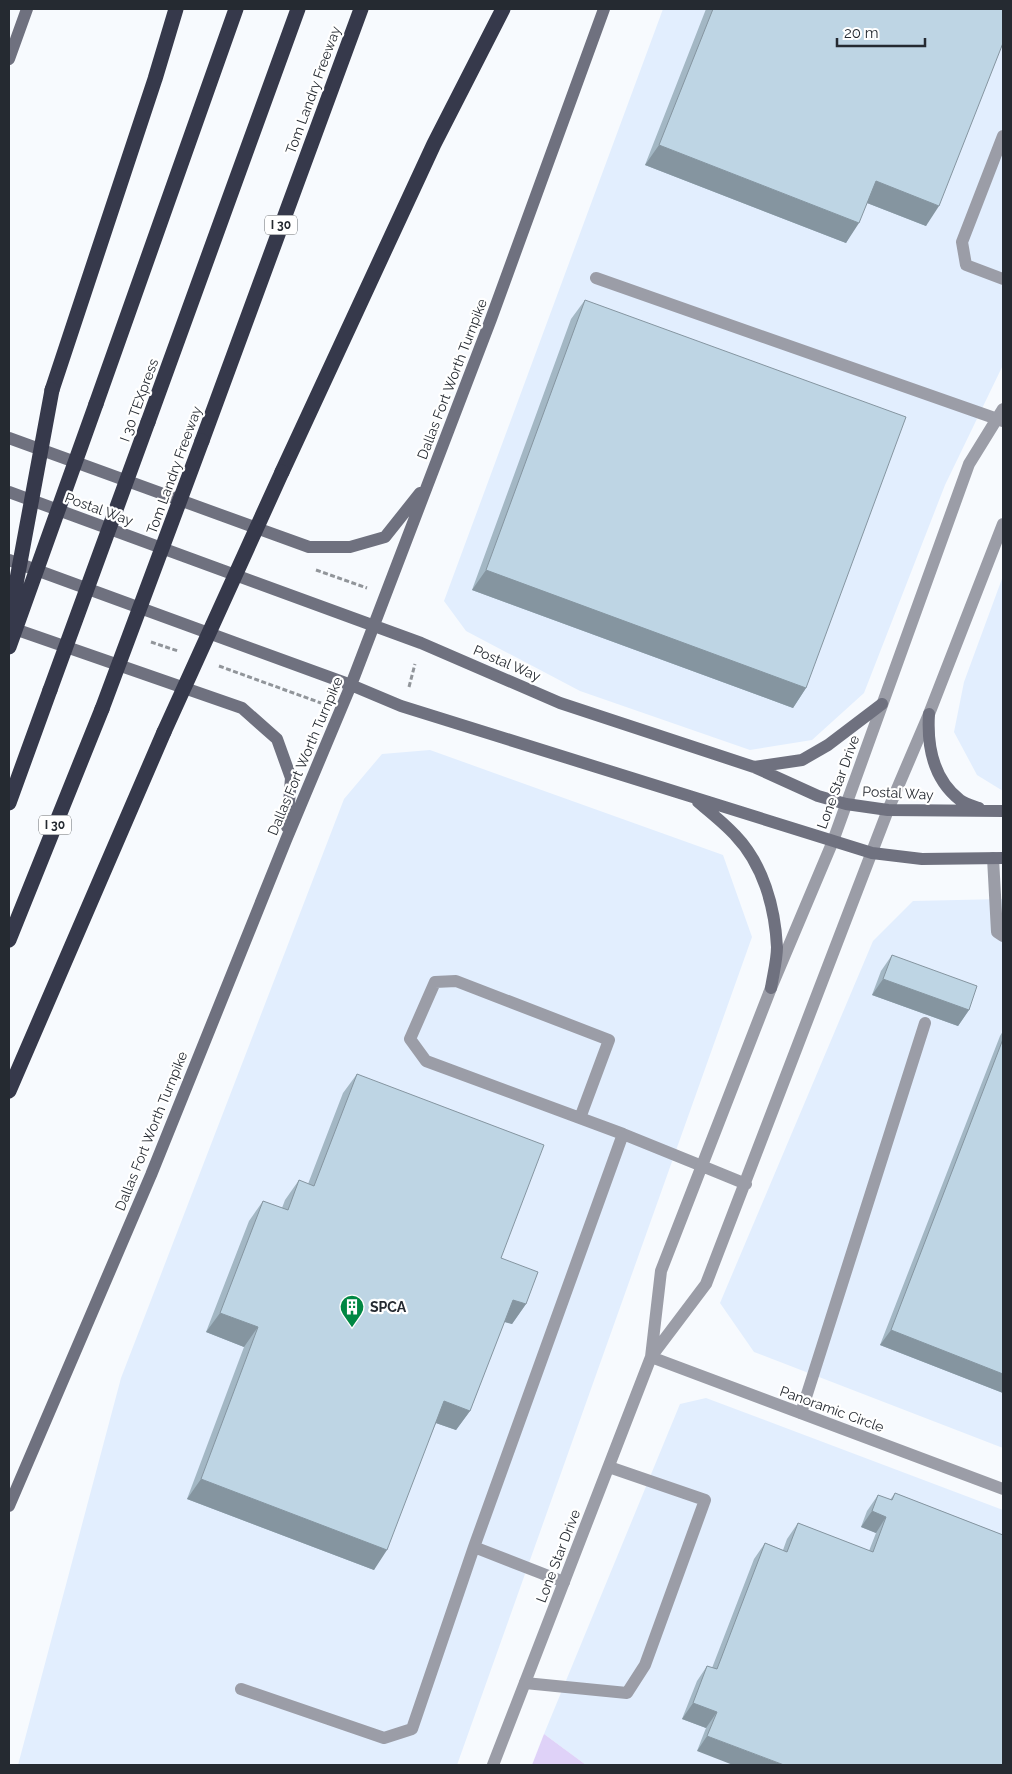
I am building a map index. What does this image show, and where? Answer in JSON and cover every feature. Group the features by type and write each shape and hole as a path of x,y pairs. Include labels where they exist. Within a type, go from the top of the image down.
{"highway":[{"path":"9,622 52,390 155,79 176,9"},
{"path":"9,647 236,9"},
{"name":"I 30 TEXpress","path":"9,803 298,9"},
{"name":"Tom Landry Freeway","path":"9,940 102,709 361,9"},
{"path":"9,1091 164,732 282,472 430,152 503,9"}],"street":[{"path":"9,58 27,9"},
{"name":"Dallas Fort Worth Turnpike","path":"9,1506 151,1175 286,840 351,685 495,310 604,9"},
{"path":"1003,136 962,242 966,265 1003,278"},
{"path":"596,278 1001,417"},
{"name":"Lone Star Drive","path":"493,1765 651,1357 661,1271 771,988 833,841 968,464 1001,417"},
{"path":"9,438 309,547 350,547 385,537 427,485"},
{"name":"Postal Way","path":"9,492 374,625 421,643 560,703 754,767 818,796 846,804 888,810 1003,811"},
{"name":"Lone Star Drive","path":"651,1357 706,1284 888,810 929,714 1003,524"},
{"path":"9,560 351,685 401,706 872,853 922,859 998,858 997,932 1003,936"},
{"path":"9,627 242,708 277,738 291,778 286,840"},
{"path":"754,767 802,760 828,745 882,704"},
{"path":"929,714 928,736 932,756 939,774 948,788 962,802 986,811"},
{"path":"694,798 735,835 751,854 761,873 772,906 777,948 771,988"},
{"path":"580,1118 609,1040 456,981 435,982 410,1039 426,1061 623,1134 746,1184"},
{"path":"801,1413 925,1023"},
{"path":"241,1688 384,1738 412,1728 474,1548 623,1134"},
{"name":"Panoramic Circle","path":"651,1357 1003,1489"},
{"path":"525,1683 627,1693 644,1665 705,1500 609,1467"},
{"path":"474,1548 564,1582"}],"path":[{"path":"148,641 186,654"},
{"path":"408,688 417,659"},
{"path":"214,664 326,704"}],"shaded area":[{"path":"663,9 1003,9 1003,365 945,485 864,693 812,740 750,750 580,691 466,631 444,601"},
{"path":"1003,576 1003,791 977,775 954,732 964,682"},
{"path":"430,750 723,855 752,937 457,1765 18,1765 121,1378 344,799 382,754"},
{"path":"1003,899 1003,1448 754,1352 720,1303 873,941 913,901"},
{"path":"706,1398 1003,1510 1003,1765 586,1765 544,1734 680,1404"},
{"path":"544,1734 586,1765 532,1765"}],"building":[{"path":"713,9 1003,9 1003,43 939,206 876,181 859,223 659,145"},
{"path":"585,300 906,417 806,688 486,570"},
{"path":"892,955 977,986 969,1010 883,979"},
{"path":"1003,1039 1003,1374 891,1330"},
{"name":"SPCA","path":"357,1074 544,1145 501,1258 538,1272 526,1304 513,1300 470,1411 444,1401 387,1550 201,1479 258,1327 220,1313 263,1201 288,1210 299,1180 314,1186"},
{"path":"895,1493 1003,1535 1003,1765 784,1765 707,1736 717,1712 693,1703 707,1666 717,1669 765,1543 787,1552 798,1523 873,1552 886,1517 872,1511 878,1495 892,1500"}],"place":[{"name":"SPCA","path":"352,1328"}]}
